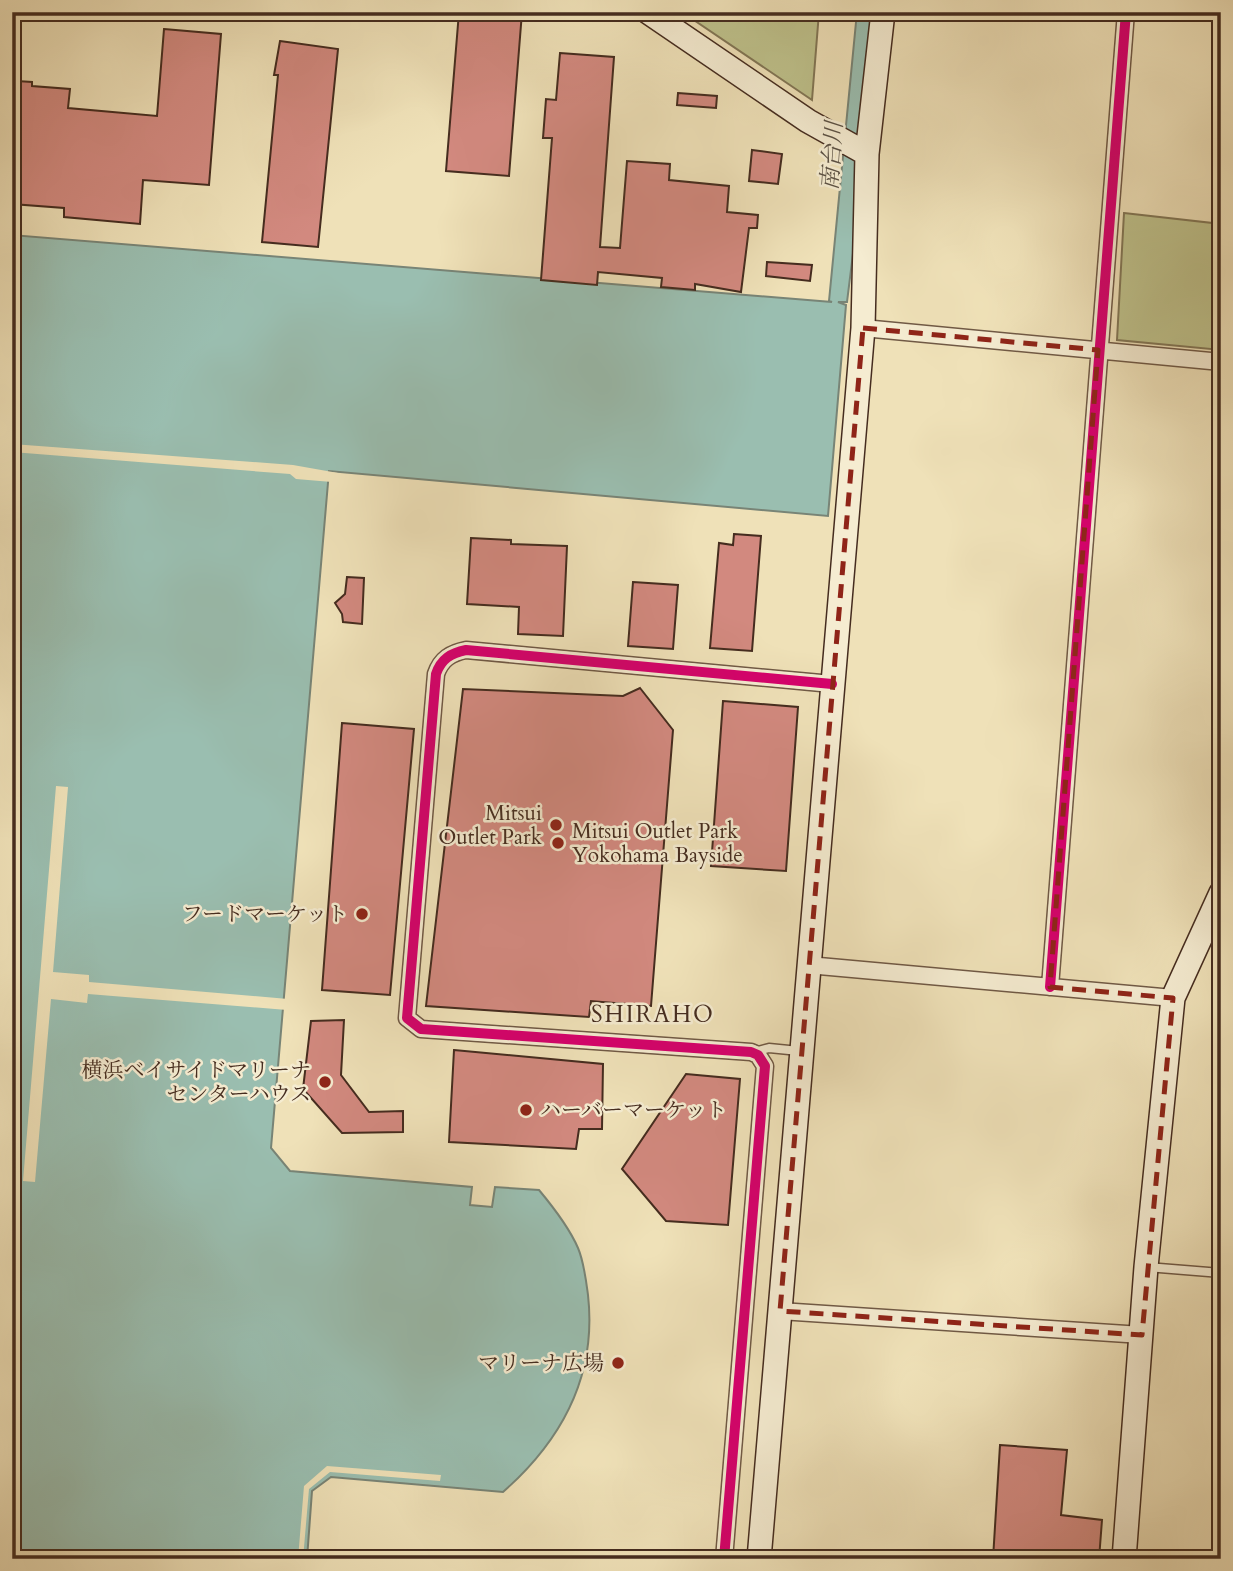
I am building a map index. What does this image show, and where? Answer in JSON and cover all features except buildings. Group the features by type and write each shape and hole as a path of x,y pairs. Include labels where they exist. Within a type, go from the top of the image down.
{"street":[{"path":"648,12 808,121 867,154"},
{"path":"759,1559 863,328 867,154 883,12"},
{"path":"1049,987 1126,12"},
{"path":"863,328 1221,362"},
{"path":"724,1559 765,1066 758,1055 751,1052 421,1029 408,1018 406,1008 436,674 445,659 455,652 466,650 832,684"},
{"path":"1124,1559 1146,1267 1173,998 1221,893"},
{"path":"808,965 1173,998"},
{"path":"780,1311 1142,1335"}],"lane":[{"path":"751,1052 769,1048 801,1051"},
{"path":"1146,1267 1221,1273"}],"highlighted area":[{"path":"863,328 1098,350 1050,987 1173,998 1142,1335 780,1311"}],"green space":[{"path":"682,12 819,12 812,100"},
{"path":"1124,213 1221,224 1221,350 1117,340"}],"shaded area":[{"path":"857,12 883,12 847,302 838,302 846,305 828,516 329,471 271,1148 290,1171 472,1187 470,1205 492,1207 495,1187 539,1190 566,1225 578,1248 588,1295 587,1352 581,1379 558,1428 524,1472 503,1492 331,1477 312,1491 307,1559 12,1559 12,235 832,302 829,301"}],"pier":[{"path":"12,444 293,465 338,473 332,475 332,482 296,479 290,474 12,452"},
{"path":"56,786 68,787 53,972 89,975 89,982 288,999 287,1010 88,994 87,1003 51,999 35,1182 23,1181"},
{"path":"327,1466 441,1475 440,1481 330,1472 309,1489 303,1559 298,1559 304,1486"}],"cycle path":[{"path":"1050,987 1126,12"},
{"path":"724,1559 765,1066 758,1055 751,1052 421,1029 407,1018 436,674 447,658 466,650 832,684"}],"place":[{"name":"Mitsui Outlet Park","path":"556,825"},
{"name":"Mitsui Outlet Park Yokohama Bayside","path":"558,843"},
{"name":"フードマーケット","path":"362,914"},
{"name":"横浜ベイサイドマリーナ センターハウス","path":"325,1082"},
{"name":"ハーバーマーケット","path":"526,1110"},
{"name":"マリーナ広場","path":"618,1363"}],"district":[{"name":"SHIRAHO","path":"653,1014"}],"water label":[{"name":"南台川","path":"832,156"}]}
